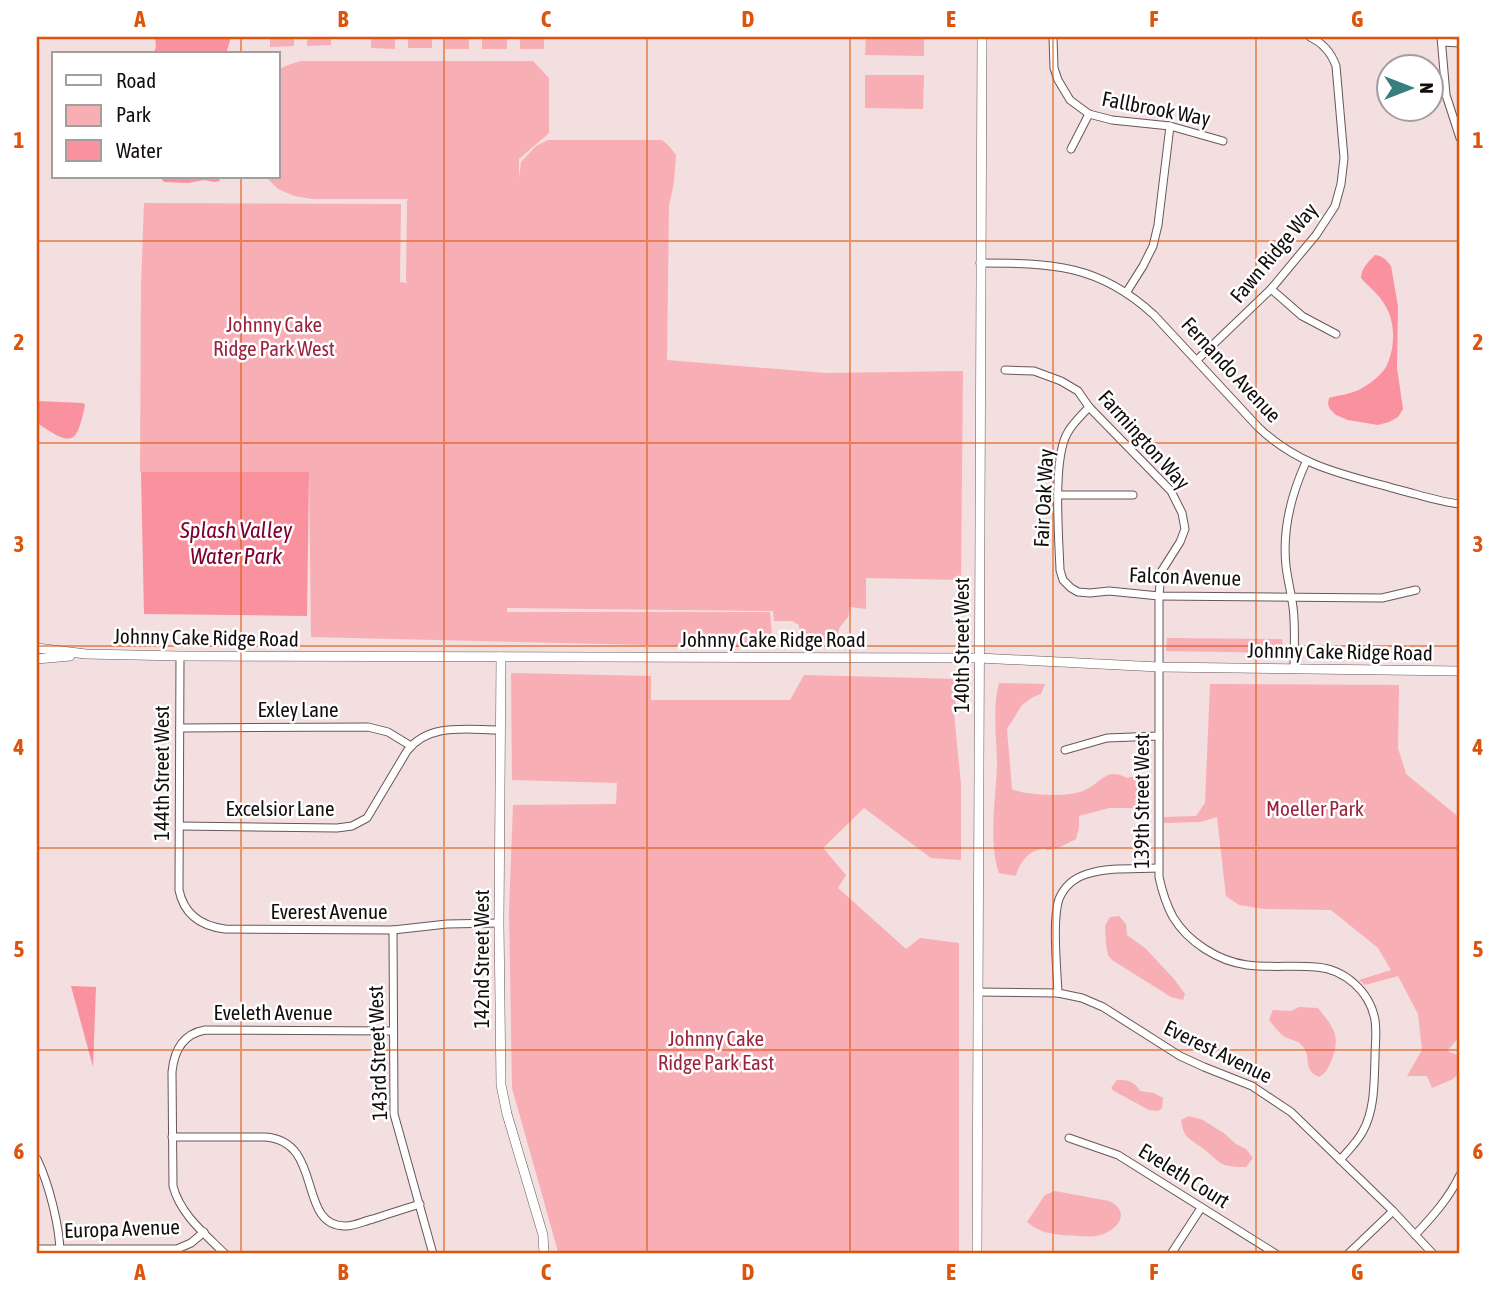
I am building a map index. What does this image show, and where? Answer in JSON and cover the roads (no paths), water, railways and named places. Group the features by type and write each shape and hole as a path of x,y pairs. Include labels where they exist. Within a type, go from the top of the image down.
{"street":[{"name":"140th Street West","path":"977,1254 982,37"},
{"name":"Fallbrook Way","path":"1053,37 1054,68 1058,80 1070,100 1089,114 1112,121 1170,126 1223,141"},
{"name":"Fawn Ridge Way","path":"1197,360 1271,289 1316,235 1330,215 1339,194 1344,146 1336,66 1330,52 1310,37"},
{"path":"1460,43 1442,39 1446,95 1460,138"},
{"path":"1071,149 1089,114"},
{"path":"1126,293 1153,246 1170,126"},
{"name":"Fernando Avenue","path":"980,263 1065,267 1102,280 1126,293 1154,315 1269,437 1293,455 1328,470 1432,499 1460,504"},
{"path":"1271,289 1303,316 1336,334"},
{"name":"Farmington Way","path":"1005,370 1034,371 1078,391 1089,407 1171,491 1182,513 1185,529 1161,572 1158,596 1159,667"},
{"name":"Fair Oak Way","path":"1078,592 1063,580 1060,570 1058,495 1061,447 1068,432 1089,407"},
{"path":"1294,668 1294,618 1286,564 1286,525 1293,493 1306,462"},
{"path":"1058,495 1133,495"},
{"name":"Falcon Avenue","path":"1078,592 1122,592 1158,596 1382,598 1416,590"},
{"name":"Johnny Cake Ridge Road","path":"37,648 86,654 180,656 979,658 1159,667 1460,671"},
{"name":"Johnny Cake Ridge Road","path":"37,659 86,654"},
{"name":"144th Street West","path":"179,890 180,656"},
{"name":"142nd Street West","path":"500,657 500,1084 506,1114 543,1235 544,1254"},
{"name":"139th Street West","path":"1159,667 1158,868 1166,901 1175,920 1208,951 1226,959 1246,965 1317,967 1331,970 1354,983 1365,995 1373,1014 1376,1031 1371,1107 1363,1132 1340,1160"},
{"name":"Exley Lane","path":"180,728 360,727 388,732 411,746"},
{"path":"411,746 425,735 440,730 500,730"},
{"path":"1065,750 1107,738 1159,736"},
{"name":"Excelsior Lane","path":"180,827 352,826 363,821 373,810 411,746"},
{"path":"1058,993 1057,914 1059,901 1066,888 1078,878 1093,873 1158,868"},
{"name":"Everest Avenue","path":"179,890 189,914 199,922 218,928 393,930 447,924 499,923"},
{"name":"143rd Street West","path":"393,930 394,1114 432,1254"},
{"name":"Everest Avenue","path":"978,992 1058,993 1093,1002 1180,1056 1252,1086 1291,1112 1393,1211 1433,1254"},
{"name":"Eveleth Avenue","path":"172,1137 173,1064 176,1051 183,1041 194,1033 205,1030 392,1031"},
{"path":"225,1254 182,1208 175,1194 172,1178 172,1137 265,1137 279,1140 299,1156 320,1214 339,1226 352,1225 420,1204"},
{"name":"Eveleth Court","path":"1069,1138 1118,1155 1276,1254"},
{"path":"37,1159 45,1176 60,1252"},
{"path":"1415,1234 1437,1212 1460,1175"},
{"path":"1171,1254 1202,1208"},
{"path":"1348,1254 1393,1211"},
{"name":"Europa Avenue","path":"37,1249 60,1252 177,1249 191,1243 204,1232"}],"water":[{"path":"155,37 231,37 227,52 154,52"},
{"path":"161,178 218,178 220,181 188,183 164,182"},
{"path":"1375,255 1386,260 1391,266 1398,306 1397,368 1403,409 1398,417 1378,425 1336,415 1328,404 1329,398 1353,392 1369,384 1384,370 1389,360 1393,337 1389,314 1381,299 1361,278 1367,263"},
{"path":"37,401 83,403 85,405 76,434 66,439 39,424"},
{"name":"Splash Valley Water Park","path":"141,472 309,472 307,616 144,614"},
{"path":"71,986 96,987 93,1067"}],"park label":[{"name":"Johnny Cake Ridge Park West","path":"274,337"},
{"name":"Moeller Park","path":"1315,809"},
{"name":"Johnny Cake Ridge Park East","path":"716,1051"}]}
